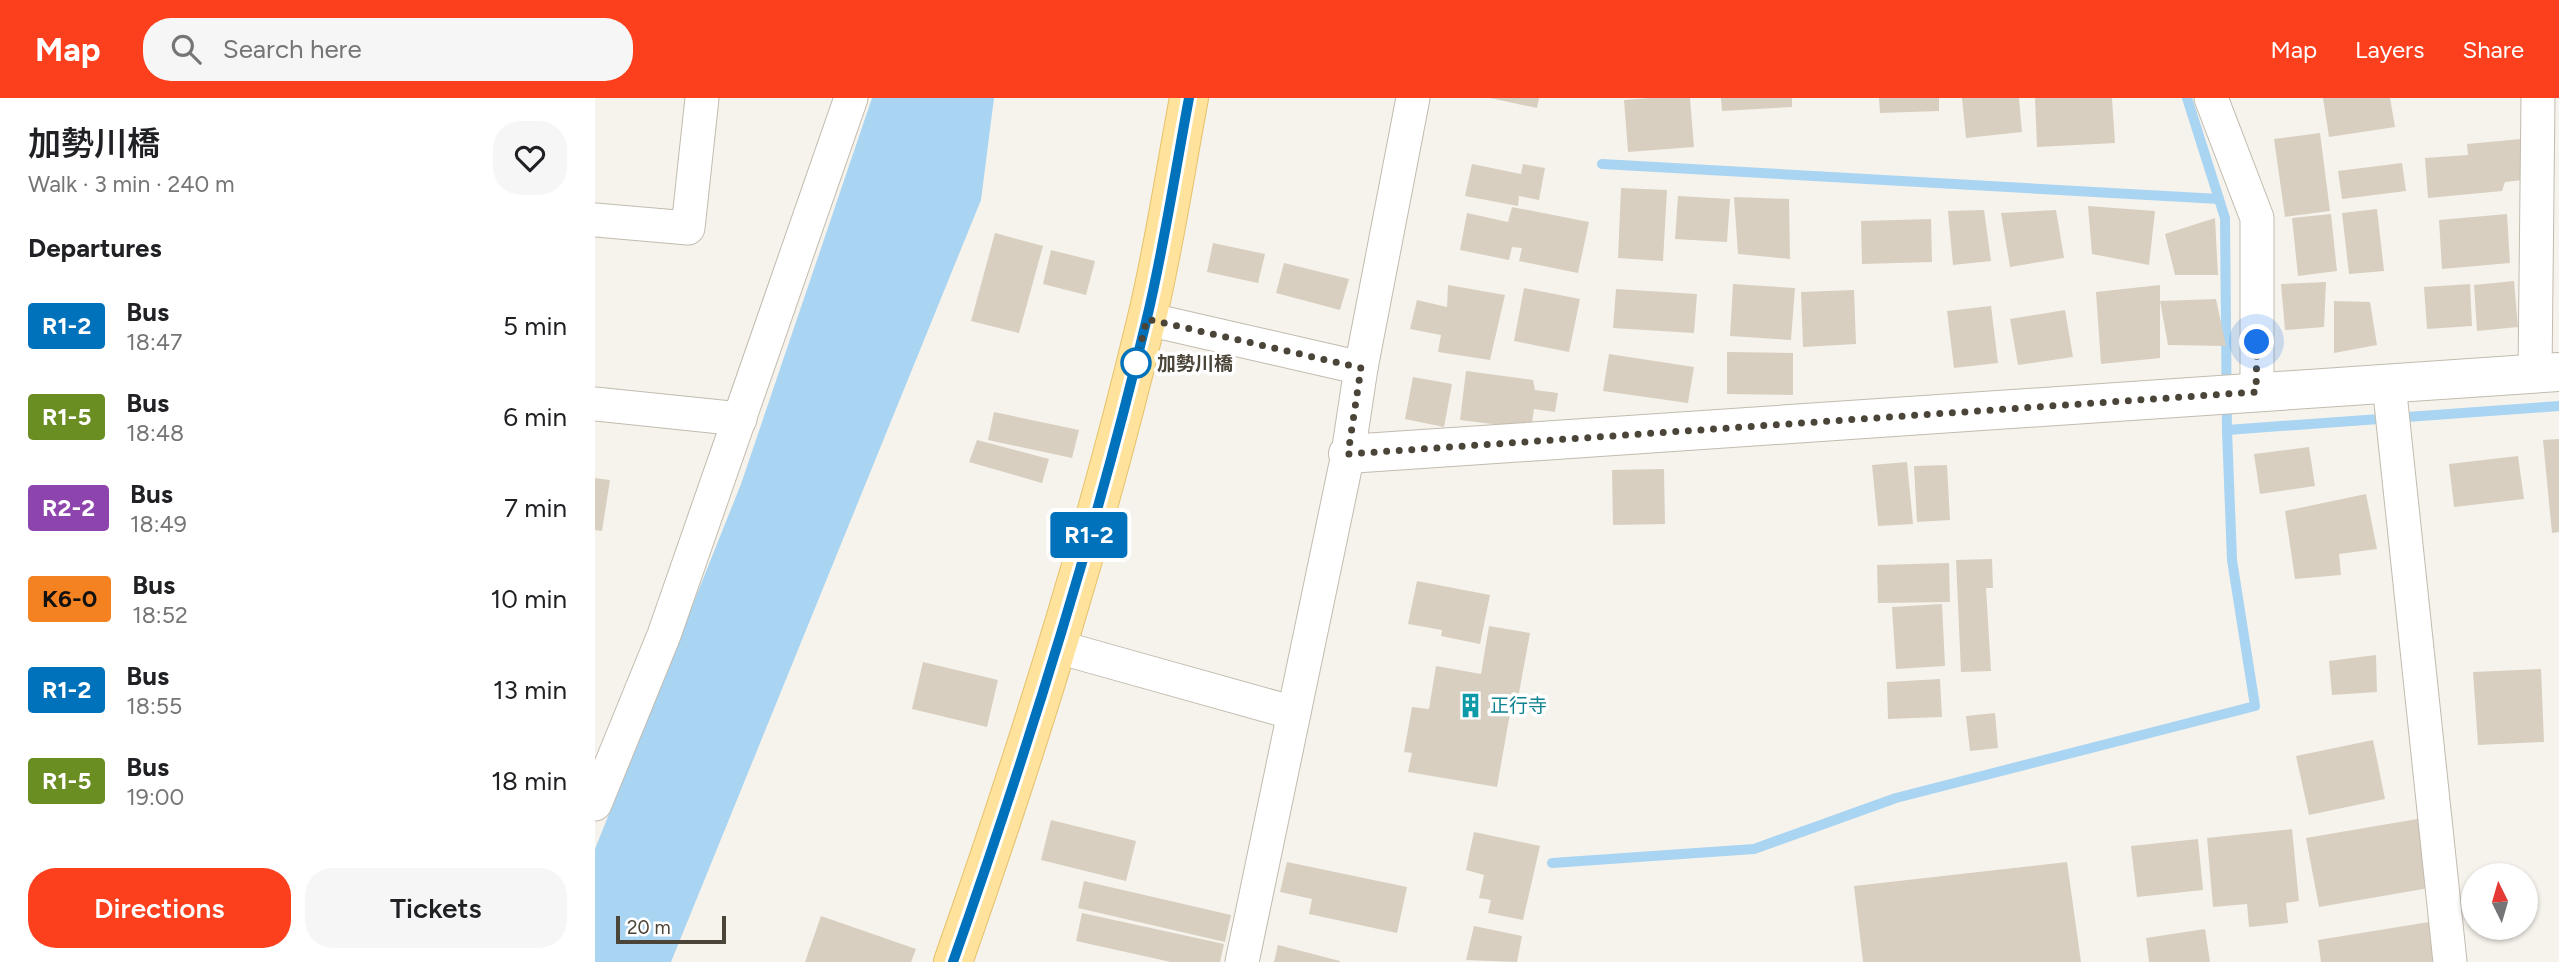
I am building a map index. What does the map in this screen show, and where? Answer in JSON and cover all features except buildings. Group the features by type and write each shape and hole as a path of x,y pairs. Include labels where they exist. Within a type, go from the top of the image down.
{"main road":[{"path":"953,962 1058,648 1147,319 1189,98"}],"street":[{"path":"595,220 688,228 702,98"},
{"path":"595,804 664,635 851,98"},
{"path":"1241,962 1348,454 1361,368 1413,98"},
{"path":"2211,98 2257,218 2256,392"},
{"path":"1348,454 2547,372 2538,98"},
{"path":"1147,319 1361,368"},
{"path":"2389,384 2451,962"},
{"path":"595,404 740,419"},
{"path":"1058,648 1294,713"}],"water":[{"path":"872,98 994,98 981,200 671,962 595,962 595,849 741,484"}],"waterway":[{"path":"2187,98 2225,218 2227,435"},
{"path":"1602,164 2219,199"},
{"path":"1552,863 1754,849 1896,798 2255,706 2232,560 2227,430 2559,406"}],"bus line":[{"name":"R1-2","path":"953,962 1058,648 1131,381 1147,319 1189,98"}],"place":[{"name":"加勢川橋","path":"1136,363"},
{"name":"正行寺","path":"1470,705"}],"route":[{"path":"1136,363 1147,319 1361,368 1348,454 2256,392 2257,342"}]}
